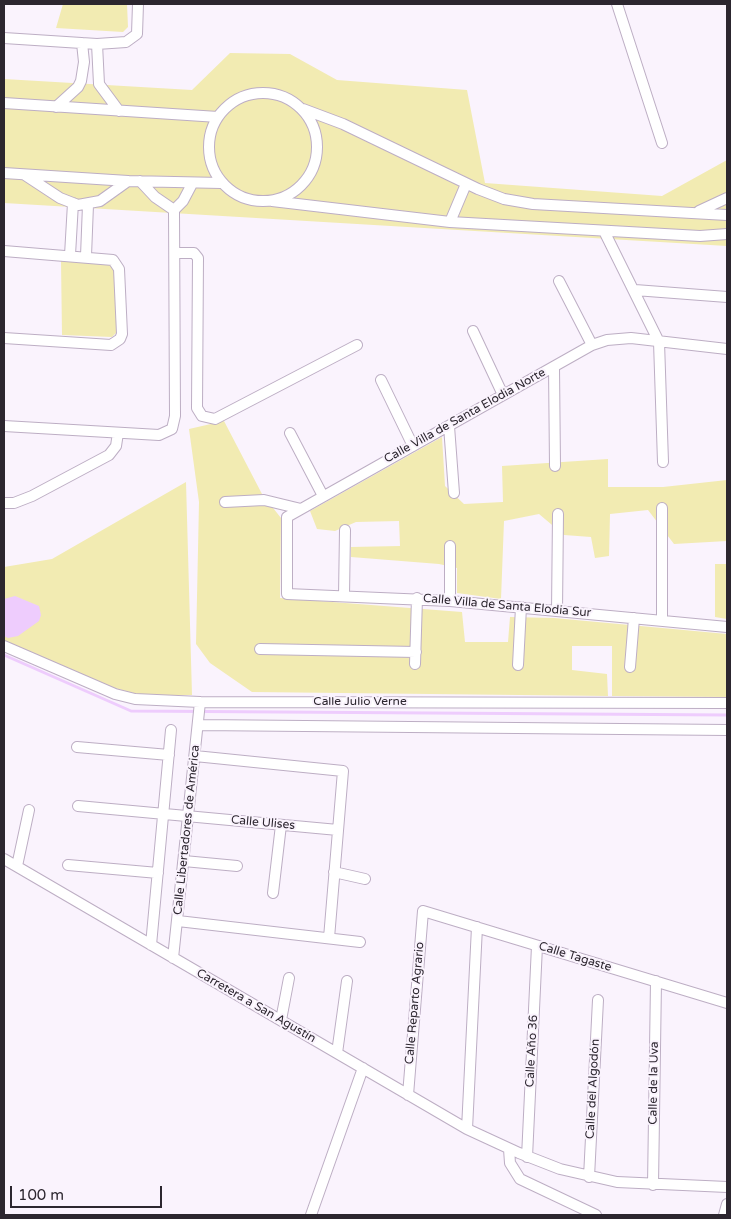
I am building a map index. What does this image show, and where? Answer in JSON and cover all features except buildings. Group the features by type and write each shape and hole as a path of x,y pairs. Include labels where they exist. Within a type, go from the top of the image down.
{"street":[{"path":"4,38 97,44 126,42 134,37 137,28 138,4"},
{"path":"617,4 662,143"},
{"path":"56,107 78,87 81,81 84,62 82,43"},
{"path":"97,44 99,84 119,111"},
{"path":"727,215 533,204 504,199 466,184 383,142 302,109 289,99 272,94 255,93 235,101 218,117 211,133 209,156 213,170 221,183 239,196 255,202 272,202 450,222 700,236 727,234"},
{"path":"4,103 218,117"},
{"path":"272,202 289,196 302,186 315,164 318,139 312,123 302,109"},
{"path":"4,173 192,184 221,183"},
{"path":"24,174 47,191 73,203 88,204 110,195 128,181"},
{"path":"140,181 155,197 174,210"},
{"path":"4,426 159,435 172,429 174,423 174,210 183,201 192,184"},
{"path":"450,222 466,184"},
{"path":"694,213 727,198"},
{"path":"70,255 73,203"},
{"path":"86,256 88,204"},
{"path":"604,231 635,290 659,342 663,462"},
{"path":"4,252 108,258 117,264 119,269 122,334 116,343 111,346 4,338"},
{"path":"175,253 194,253 198,258 197,408 202,416 215,419 357,345"},
{"path":"559,281 592,345"},
{"path":"635,290 727,297"},
{"path":"473,331 503,395"},
{"name":"Calle Villa de Santa Elodia Norte","path":"287,594 287,517 592,345 619,338 727,349"},
{"path":"554,367 555,466"},
{"path":"381,380 413,446"},
{"path":"448,426 454,493"},
{"path":"4,503 14,503 32,496 109,454 116,446 118,433"},
{"path":"290,433 323,496"},
{"path":"225,502 264,500 301,509"},
{"path":"662,508 662,620"},
{"path":"557,611 558,514"},
{"path":"344,596 345,530"},
{"path":"450,546 450,601"},
{"name":"Calle Villa de Santa Elodia Sur","path":"287,594 417,598 727,626"},
{"path":"415,664 417,598"},
{"path":"518,666 521,607"},
{"path":"630,667 634,618"},
{"name":"Calle Julio Verne","path":"4,646 115,694 200,713 727,703"},
{"path":"260,649 416,652"},
{"path":"200,713 727,730"},
{"name":"Calle Libertadores de América","path":"173,958 200,713"},
{"name":"Calle Libertadores de América","path":"151,945 171,730"},
{"path":"77,747 169,754"},
{"path":"195,756 343,771 329,938"},
{"name":"Calle Ulises","path":"78,806 338,830"},
{"path":"17,866 29,810"},
{"path":"274,893 281,825"},
{"name":"Carretera a San Agustín","path":"4,859 467,1129 509,1149 527,1157 589,1177 653,1185 727,1187"},
{"path":"184,861 237,866"},
{"path":"68,865 158,873"},
{"path":"334,872 365,879"},
{"name":"Calle Tagaste","path":"423,911 727,1003"},
{"name":"Calle Reparto Agrario","path":"408,1094 423,911"},
{"path":"178,921 360,942"},
{"path":"467,1129 477,928"},
{"name":"Calle Año 36","path":"527,1157 537,946"},
{"path":"281,1020 288,978"},
{"path":"336,1053 347,981"},
{"name":"Calle de la Uva","path":"653,1185 656,981"},
{"name":"Calle del Algodón","path":"589,1177 598,1000"},
{"path":"311,1215 362,1068"},
{"path":"509,1149 510,1163 520,1179 596,1215"},
{"path":"724,1215 727,1204"}],"shaded area":[{"path":"63,4 127,4 128,27 123,32 56,28"},
{"path":"230,53 290,54 337,80 467,90 485,183 662,196 727,160 727,246 4,203 4,79 192,90"},
{"path":"61,261 107,261 116,269 116,333 112,337 62,335"},
{"path":"224,421 262,494 281,518 280,598 462,612 465,642 508,642 510,617 554,618 727,634 727,697 612,696 612,646 572,646 572,670 607,674 608,696 252,692 210,663 196,644 199,502 189,429"},
{"path":"442,437 445,486 464,504 503,502 502,466 608,459 608,487 663,487 727,480 727,541 674,544 648,510 610,514 609,556 595,558 591,537 564,535 539,514 504,521 501,599 457,593 457,568 439,564 351,557 351,547 400,546 399,521 356,522 335,531 317,529 310,511"},
{"path":"186,482 192,695 141,695 107,686 4,641 4,567 52,559"},
{"path":"715,564 727,564 727,619 715,617"},
{"path":"15,596 39,606 41,615 39,621 18,636 8,638 4,636 4,599"}],"waterway":[{"path":"4,655 131,711 727,715"}]}
